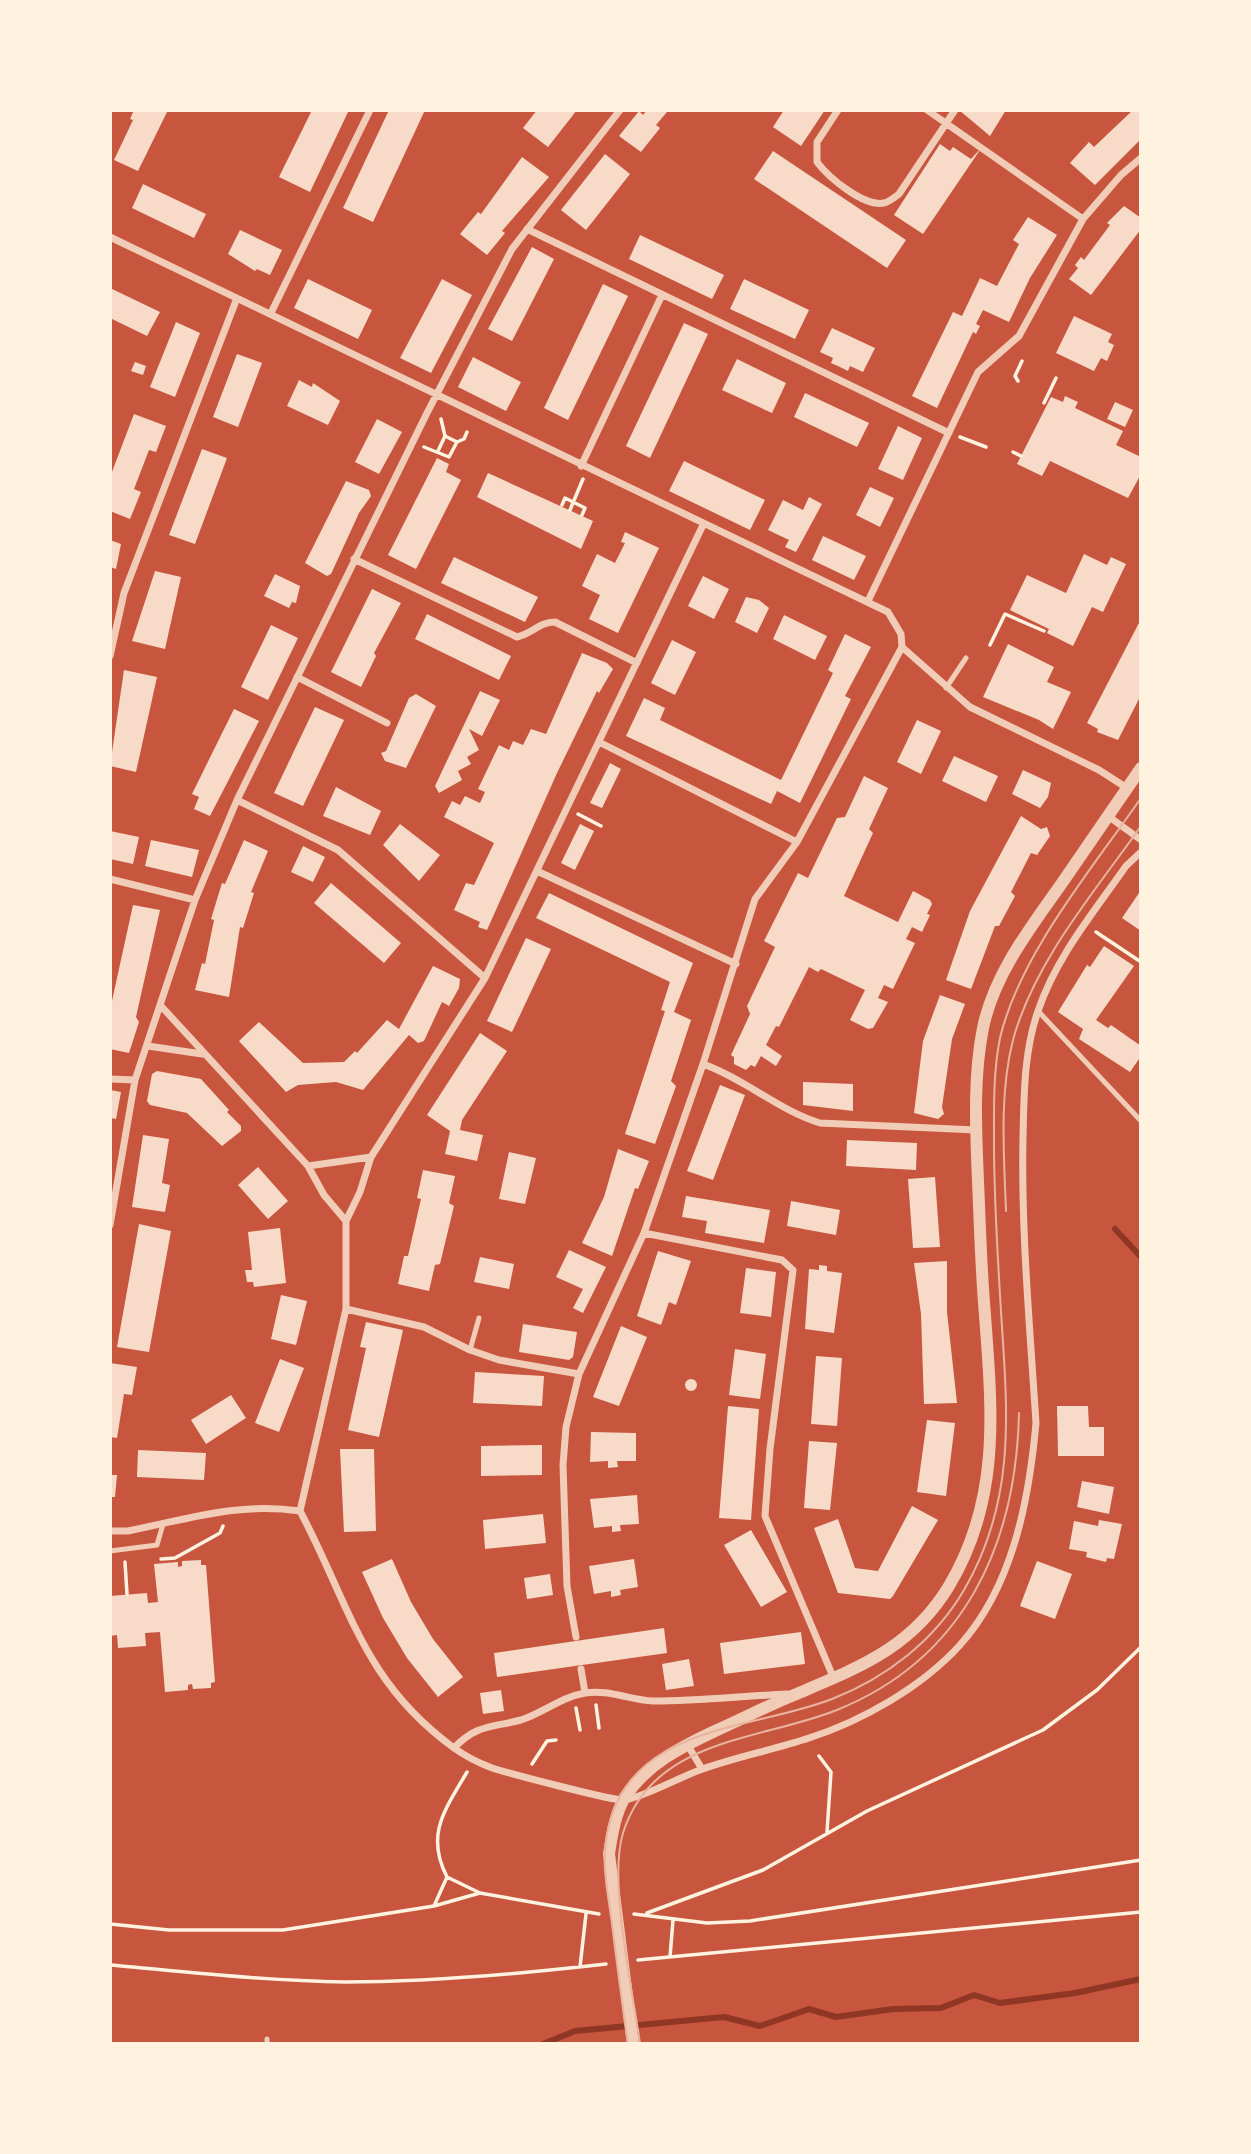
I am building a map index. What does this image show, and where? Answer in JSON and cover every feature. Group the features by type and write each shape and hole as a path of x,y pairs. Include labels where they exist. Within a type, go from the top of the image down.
{"street":[{"path":"271,313 370,110"},
{"path":"110,1224 135,1080 195,900 237,800 354,559 512,249 620,110"},
{"path":"838,110 817,142 817,162 830,176 869,202 886,203 899,194 955,110"},
{"path":"927,110 1083,219"},
{"path":"868,601 978,372 1019,336 1083,219 1121,175 1141,158"},
{"path":"527,229 949,433"},
{"path":"110,237 271,313 584,468 868,601 887,612 896,621 901,634 902,648 797,842 755,898 703,1064 643,1234 579,1374 566,1427 563,1465 567,1586 576,1637"},
{"path":"584,468 662,295"},
{"path":"110,656 124,593 237,298"},
{"path":"703,525 485,978 371,1157 360,1192 346,1221 346,1309 300,1511 325,1558 357,1637 385,1683 408,1710 454,1748 475,1761 623,1800 702,1769 812,1737 879,1707 931,1672 960,1646 984,1614 1010,1558 1033,1457 1036,1423 1022,1184 1024,1081 1038,1011 1054,972 1126,866 1141,852"},
{"path":"354,559 517,638 527,635 546,622 555,622 637,663"},
{"path":"902,648 970,707 1099,770 1127,788"},
{"path":"297,677 387,723"},
{"path":"599,742 797,842"},
{"path":"633,2044 609,1854 614,1824 623,1800 649,1770 687,1744 795,1694 834,1680 895,1646 924,1618 948,1588 982,1510 993,1415 982,1283 976,1130 980,1050 989,1006 998,983 1028,931 1141,768"},
{"path":"237,800 338,850 485,978"},
{"path":"1107,815 1141,840"},
{"path":"537,871 736,964"},
{"path":"110,879 195,900"},
{"path":"161,1006 202,1054 308,1166 324,1195 346,1221"},
{"path":"148,1046 202,1054"},
{"path":"703,1064 721,1070 804,1118 820,1123 976,1130"},
{"path":"110,1079 135,1080"},
{"path":"308,1166 371,1157"},
{"path":"643,1234 782,1260 793,1270 773,1423 765,1516 834,1680"},
{"path":"346,1309 424,1327 470,1350 499,1360 579,1374"},
{"path":"110,1531 128,1531 233,1508 268,1506 300,1511"},
{"path":"581,1669 585,1693"},
{"path":"454,1748 467,1734 518,1721 565,1698 585,1693 604,1692 652,1701 795,1694"},
{"path":"687,1744 702,1769"}],"lane":[{"path":"946,688 966,657"},
{"path":"1038,1011 1141,1121"},
{"path":"470,1350 478,1318"},
{"path":"110,1551 157,1545 163,1524"}],"path":[{"path":"1018,380 1015,376 1022,361"},
{"path":"1039,400 1045,403 1056,378"},
{"path":"438,451 445,436 441,419"},
{"path":"413,441 449,457 457,442 464,439 467,432"},
{"path":"949,433 986,447"},
{"path":"445,436 457,442"},
{"path":"1013,452 1021,456"},
{"path":"570,510 584,468"},
{"path":"562,505 565,498 585,508 582,515"},
{"path":"990,646 1005,614 1044,631"},
{"path":"584,817 601,825"},
{"path":"1085,925 1141,962"},
{"path":"150,1560 175,1558 220,1533 233,1508"},
{"path":"127,1594 125,1562 138,1561"},
{"path":"645,1914 763,1870 867,1811 1043,1730 1097,1690 1141,1647"},
{"path":"597,1712 599,1728"},
{"path":"577,1714 580,1730"},
{"path":"525,1775 547,1741 556,1740"},
{"path":"819,1756 831,1772 827,1832"},
{"path":"475,1761 440,1821 435,1847 447,1877 480,1893 586,1914 610,1914"},
{"path":"621,1914 645,1914 707,1923 750,1921 1141,1860"},
{"path":"434,1906 447,1877"},
{"path":"110,1924 169,1930 283,1930 434,1906 480,1893"},
{"path":"646,1959 1141,1912"},
{"path":"580,1967 586,1914"},
{"path":"670,1956 673,1919"},
{"path":"110,1965 217,1975 342,1982 466,1979 601,1965"}],"building":[{"path":"134,110 168,110 138,171 114,160 133,120 130,119"},
{"path":"312,110 349,110 310,192 279,177"},
{"path":"389,110 425,110 373,222 343,208"},
{"path":"537,110 577,110 548,147 523,128"},
{"path":"647,110 667,112 656,125 660,128 641,152 619,136 639,111 643,115"},
{"path":"784,110 825,110 801,146 773,127"},
{"path":"959,110 1006,110 990,136"},
{"path":"1133,110 1141,110 1141,139 1095,185 1070,163 1089,142 1094,147"},
{"path":"940,144 950,151 953,147 971,159 982,147 923,234 894,215"},
{"path":"773,151 906,240 887,268 754,179"},
{"path":"605,154 630,174 586,230 561,210"},
{"path":"522,157 549,177 502,231 505,233 487,255 460,234 478,212 481,214"},
{"path":"143,184 206,214 194,238 132,208"},
{"path":"1124,206 1141,218 1141,229 1091,295 1069,279 1078,268 1075,265 1081,257 1084,260 1110,225 1107,223"},
{"path":"1028,217 1057,235 1030,278 1009,322 983,310 976,324 980,326 976,334 973,332 937,408 912,396 953,312 962,316 980,278 997,286 1019,244 1013,240"},
{"path":"240,230 282,250 270,275 257,269 255,271 228,254"},
{"path":"640,235 724,275 712,299 629,259"},
{"path":"532,247 554,259 512,341 488,329"},
{"path":"308,279 372,310 358,339 294,308"},
{"path":"442,279 472,295 431,373 400,358"},
{"path":"744,279 809,310 795,339 730,309"},
{"path":"603,284 628,296 568,420 544,408"},
{"path":"110,288 160,312 147,336 110,318"},
{"path":"1074,316 1112,334 1108,342 1114,345 1107,361 1101,358 1094,371 1056,353"},
{"path":"176,322 200,333 175,397 150,387"},
{"path":"684,323 708,334 650,458 626,446"},
{"path":"832,328 875,348 863,372 850,366 848,371 831,363 833,358 820,352"},
{"path":"237,354 262,363 238,427 213,417"},
{"path":"473,357 521,382 506,411 458,387"},
{"path":"737,359 786,383 772,413 722,390"},
{"path":"135,362 146,366 143,375 131,371"},
{"path":"299,380 312,387 313,383 340,401 328,425 287,406"},
{"path":"805,393 869,423 857,447 794,417"},
{"path":"1065,396 1078,402 1075,408 1123,431 1116,445 1141,457 1141,474 1128,498 1050,461 1042,476 1017,464 1051,397 1063,402"},
{"path":"1115,402 1133,410 1125,427 1107,419"},
{"path":"134,414 166,426 156,452 149,450 134,489 141,492 130,519 110,511 110,477"},
{"path":"377,419 402,432 379,474 355,462"},
{"path":"898,426 922,438 903,480 878,469"},
{"path":"202,449 227,458 195,544 169,535"},
{"path":"437,458 449,464 446,472 461,480 416,569 388,555"},
{"path":"684,461 765,500 750,530 669,491"},
{"path":"488,473 593,521 581,549 477,497"},
{"path":"346,481 369,490 371,496 359,513 331,574 327,576 305,563"},
{"path":"870,487 894,498 880,527 856,515"},
{"path":"809,497 822,504 796,552 785,547 789,540 768,530 783,500 803,510"},
{"path":"625,532 659,548 618,633 589,619 600,595 582,586 597,554 615,563 625,543 621,542"},
{"path":"823,536 866,556 854,580 812,560"},
{"path":"110,540 121,544 116,569 110,567"},
{"path":"1084,554 1107,565 1111,557 1126,564 1103,612 1092,607 1073,646 1047,633 1049,629 1010,610 1027,575 1066,593"},
{"path":"454,557 538,597 525,622 441,583"},
{"path":"155,571 181,577 165,649 132,641"},
{"path":"275,574 300,586 296,603 292,602 289,608 264,596"},
{"path":"703,576 729,589 714,619 688,606"},
{"path":"372,589 401,603 374,653 376,656 361,687 331,672"},
{"path":"746,597 759,600 769,608 757,633 735,622"},
{"path":"427,614 511,656 499,680 415,639"},
{"path":"784,615 827,636 815,660 773,639"},
{"path":"1141,619 1141,695 1118,740 1097,732 1098,729 1087,723"},
{"path":"271,625 298,638 268,700 241,687"},
{"path":"845,634 871,647 845,696 851,699 800,803 777,791 771,804 626,736 644,698 665,708 660,720 781,780 833,673 828,670"},
{"path":"672,640 696,652 675,695 651,683"},
{"path":"1008,644 1054,667 1047,682 1071,692 1053,729 1039,720 983,697"},
{"path":"582,653 607,663 613,669 599,693 597,691 557,773 487,930 478,927 480,922 454,910 466,883 474,885 494,843 444,817 452,801 460,805 465,796 480,803 485,792 478,789 499,745 509,750 513,741 523,745 531,729 546,734"},
{"path":"124,670 157,677 136,772 110,766"},
{"path":"480,691 500,700 482,736 469,729 479,750 467,757 471,764 458,771 462,780 439,793 435,786"},
{"path":"416,694 436,706 406,768 385,761 381,753 386,751 409,698"},
{"path":"315,707 344,720 303,806 274,793"},
{"path":"234,709 259,721 210,816 194,809 199,797 192,794"},
{"path":"917,720 941,731 921,774 897,762"},
{"path":"954,756 998,776 986,802 942,781"},
{"path":"610,763 621,769 602,808 590,803"},
{"path":"1023,770 1051,783 1048,797 1040,808 1012,794"},
{"path":"864,776 888,788 869,829 873,833 844,896 898,922 913,891 930,900 932,904 927,914 930,915 922,932 912,927 906,939 915,943 893,989 884,985 878,998 888,1002 873,1028 868,1029 850,1020 865,990 821,969 818,972 809,967 779,1027 776,1026 766,1045 782,1056 776,1066 761,1056 755,1067 751,1065 746,1070 734,1064 734,1057 731,1055 750,1014 747,1006 775,947 764,941 798,873 808,878 837,818 845,817"},
{"path":"336,787 381,811 370,835 323,816"},
{"path":"1021,816 1041,829 1047,827 1050,836 1037,855 1031,853 1011,892 1015,896 999,926 995,926 971,989 946,980 970,911"},
{"path":"400,824 440,855 419,881 383,845"},
{"path":"580,824 594,831 575,870 561,863"},
{"path":"110,831 139,837 133,864 110,859"},
{"path":"151,840 199,850 192,877 145,866"},
{"path":"244,840 268,851 251,892 254,893 243,928 240,927 229,997 195,990 202,963 205,964 214,920 211,919 222,883 225,884"},
{"path":"303,846 325,857 313,882 291,872"},
{"path":"331,883 401,943 384,963 314,903"},
{"path":"1141,890 1141,931 1122,918"},
{"path":"549,893 693,963 674,1012 691,1020 671,1081 676,1086 655,1144 625,1134 665,1011 661,1010 670,982 536,918"},
{"path":"133,905 160,910 136,1017 139,1022 129,1053 110,1049 110,1010"},
{"path":"526,938 551,949 512,1032 487,1021"},
{"path":"1104,946 1134,966 1096,1020 1108,1028 1111,1025 1141,1046 1141,1056 1130,1072 1079,1039 1083,1029 1058,1012 1087,965 1090,967"},
{"path":"433,966 460,979 459,988 449,1006 442,1002 424,1041 418,1043 409,1035 363,1090 336,1082 298,1085 286,1092 239,1041 259,1022 303,1063 344,1062 355,1051 357,1053 387,1020 399,1029"},
{"path":"940,995 965,1004 952,1039 942,1107 944,1114 938,1119 914,1113 923,1041"},
{"path":"480,1033 507,1051 462,1120 460,1130 483,1135 477,1161 445,1154 450,1131 427,1115"},
{"path":"157,1071 201,1079 229,1110 227,1112 241,1126 241,1131 222,1146 187,1113 150,1105 147,1101 152,1074"},
{"path":"803,1082 853,1084 853,1111 803,1105"},
{"path":"720,1085 745,1095 713,1180 687,1171"},
{"path":"110,1090 121,1092 116,1119 110,1118"},
{"path":"143,1135 169,1139 162,1183 170,1185 165,1212 132,1207"},
{"path":"847,1140 917,1143 916,1170 846,1166"},
{"path":"618,1149 649,1161 638,1189 635,1188 612,1256 582,1243 604,1197"},
{"path":"509,1152 536,1158 525,1204 499,1199"},
{"path":"258,1167 288,1201 268,1219 238,1185"},
{"path":"423,1170 455,1176 449,1203 454,1206 440,1264 435,1265 429,1291 398,1284 404,1256 408,1256 421,1199 417,1198"},
{"path":"935,1177 940,1247 913,1248 908,1179"},
{"path":"686,1196 770,1210 764,1243 705,1233 707,1221 682,1217"},
{"path":"791,1201 840,1210 836,1235 787,1226"},
{"path":"139,1224 171,1231 149,1352 117,1347"},
{"path":"280,1228 286,1283 254,1287 253,1282 247,1282 245,1270 252,1270 248,1232"},
{"path":"569,1250 606,1267 583,1313 573,1308 583,1289 556,1277"},
{"path":"658,1251 691,1261 676,1305 669,1302 661,1325 637,1316"},
{"path":"480,1257 514,1264 509,1289 474,1282"},
{"path":"947,1261 947,1312 957,1403 924,1404 921,1314 914,1263"},
{"path":"819,1265 827,1266 827,1271 842,1273 834,1333 805,1329 809,1269 819,1270"},
{"path":"746,1268 776,1272 771,1317 740,1313"},
{"path":"281,1295 307,1301 296,1345 271,1339"},
{"path":"366,1322 403,1330 379,1437 348,1430 366,1348 360,1347"},
{"path":"523,1324 577,1332 573,1357 569,1360 519,1352"},
{"path":"621,1326 647,1337 619,1406 593,1397"},
{"path":"735,1349 766,1354 760,1399 729,1395"},
{"path":"816,1356 842,1358 837,1426 811,1424"},
{"path":"280,1359 304,1368 279,1432 255,1423"},
{"path":"110,1363 137,1367 132,1395 124,1394 117,1438 110,1437"},
{"path":"475,1372 544,1376 542,1406 473,1403"},
{"path":"691,1379 697,1385 691,1391 685,1385"},
{"path":"231,1395 246,1418 206,1444 191,1420"},
{"path":"728,1406 759,1409 751,1520 719,1518"},
{"path":"1057,1406 1088,1406 1089,1427 1104,1427 1104,1456 1058,1456"},
{"path":"927,1420 955,1423 946,1496 917,1492"},
{"path":"591,1432 636,1433 636,1461 617,1461 618,1467 608,1468 608,1461 590,1462"},
{"path":"809,1441 837,1443 830,1510 804,1508"},
{"path":"542,1445 542,1475 481,1476 481,1446"},
{"path":"340,1449 374,1449 376,1531 344,1532"},
{"path":"138,1450 206,1453 204,1480 137,1477"},
{"path":"110,1475 117,1475 115,1497 110,1497"},
{"path":"1082,1481 1114,1487 1109,1514 1077,1507"},
{"path":"637,1495 639,1524 620,1525 621,1531 612,1532 612,1526 594,1528 590,1499"},
{"path":"912,1506 938,1520 893,1596 890,1599 838,1593 814,1528 838,1519 855,1568 878,1571"},
{"path":"543,1514 546,1543 485,1549 483,1520"},
{"path":"1099,1520 1122,1524 1114,1559 1107,1558 1106,1562 1086,1557 1087,1552 1069,1549 1074,1521 1098,1526"},
{"path":"751,1530 787,1592 761,1607 724,1545"},
{"path":"392,1559 411,1602 433,1639 463,1677 438,1697 407,1658 383,1618 362,1572"},
{"path":"634,1559 638,1587 620,1590 621,1595 611,1597 611,1591 594,1594 589,1566"},
{"path":"201,1560 201,1565 206,1565 215,1682 211,1683 211,1688 193,1689 192,1684 188,1685 188,1690 165,1692 160,1632 145,1633 146,1646 118,1648 117,1635 110,1636 110,1596 147,1593 148,1603 158,1602 154,1564 178,1562 178,1567 182,1566 182,1561"},
{"path":"1037,1561 1072,1574 1055,1619 1020,1606"},
{"path":"550,1574 553,1595 527,1599 524,1578"},
{"path":"664,1628 667,1653 497,1677 494,1653"},
{"path":"801,1632 805,1664 724,1674 720,1643"},
{"path":"689,1659 694,1686 666,1690 662,1664"},
{"path":"501,1690 504,1711 483,1714 480,1693"}],"waterway":[{"path":"1115,1229 1141,1257"},
{"path":"543,2044 575,2031 724,2017 760,2026 809,2009 836,2017 893,2009 941,2008 974,1995 1000,2003 1075,1993 1141,1979"}],"tram line":[{"path":"628,2044 605,1867 607,1834 619,1798 639,1771 665,1751 696,1737 832,1699 890,1669 938,1626 964,1590 982,1554 1002,1482 1005,1446 1005,1372 994,1163 994,1091 1000,1038 1010,1006 1040,944 1141,798"},
{"path":"1006,1211 1006,1082 1013,1040 1023,1011 1036,982 1068,928 1141,826"},
{"path":"640,2044 623,1937 618,1879 623,1833 638,1802 658,1778 683,1761 743,1737 837,1710 881,1688 919,1660 950,1628 975,1591 994,1551 1007,1507 1016,1461 1019,1413"}]}
